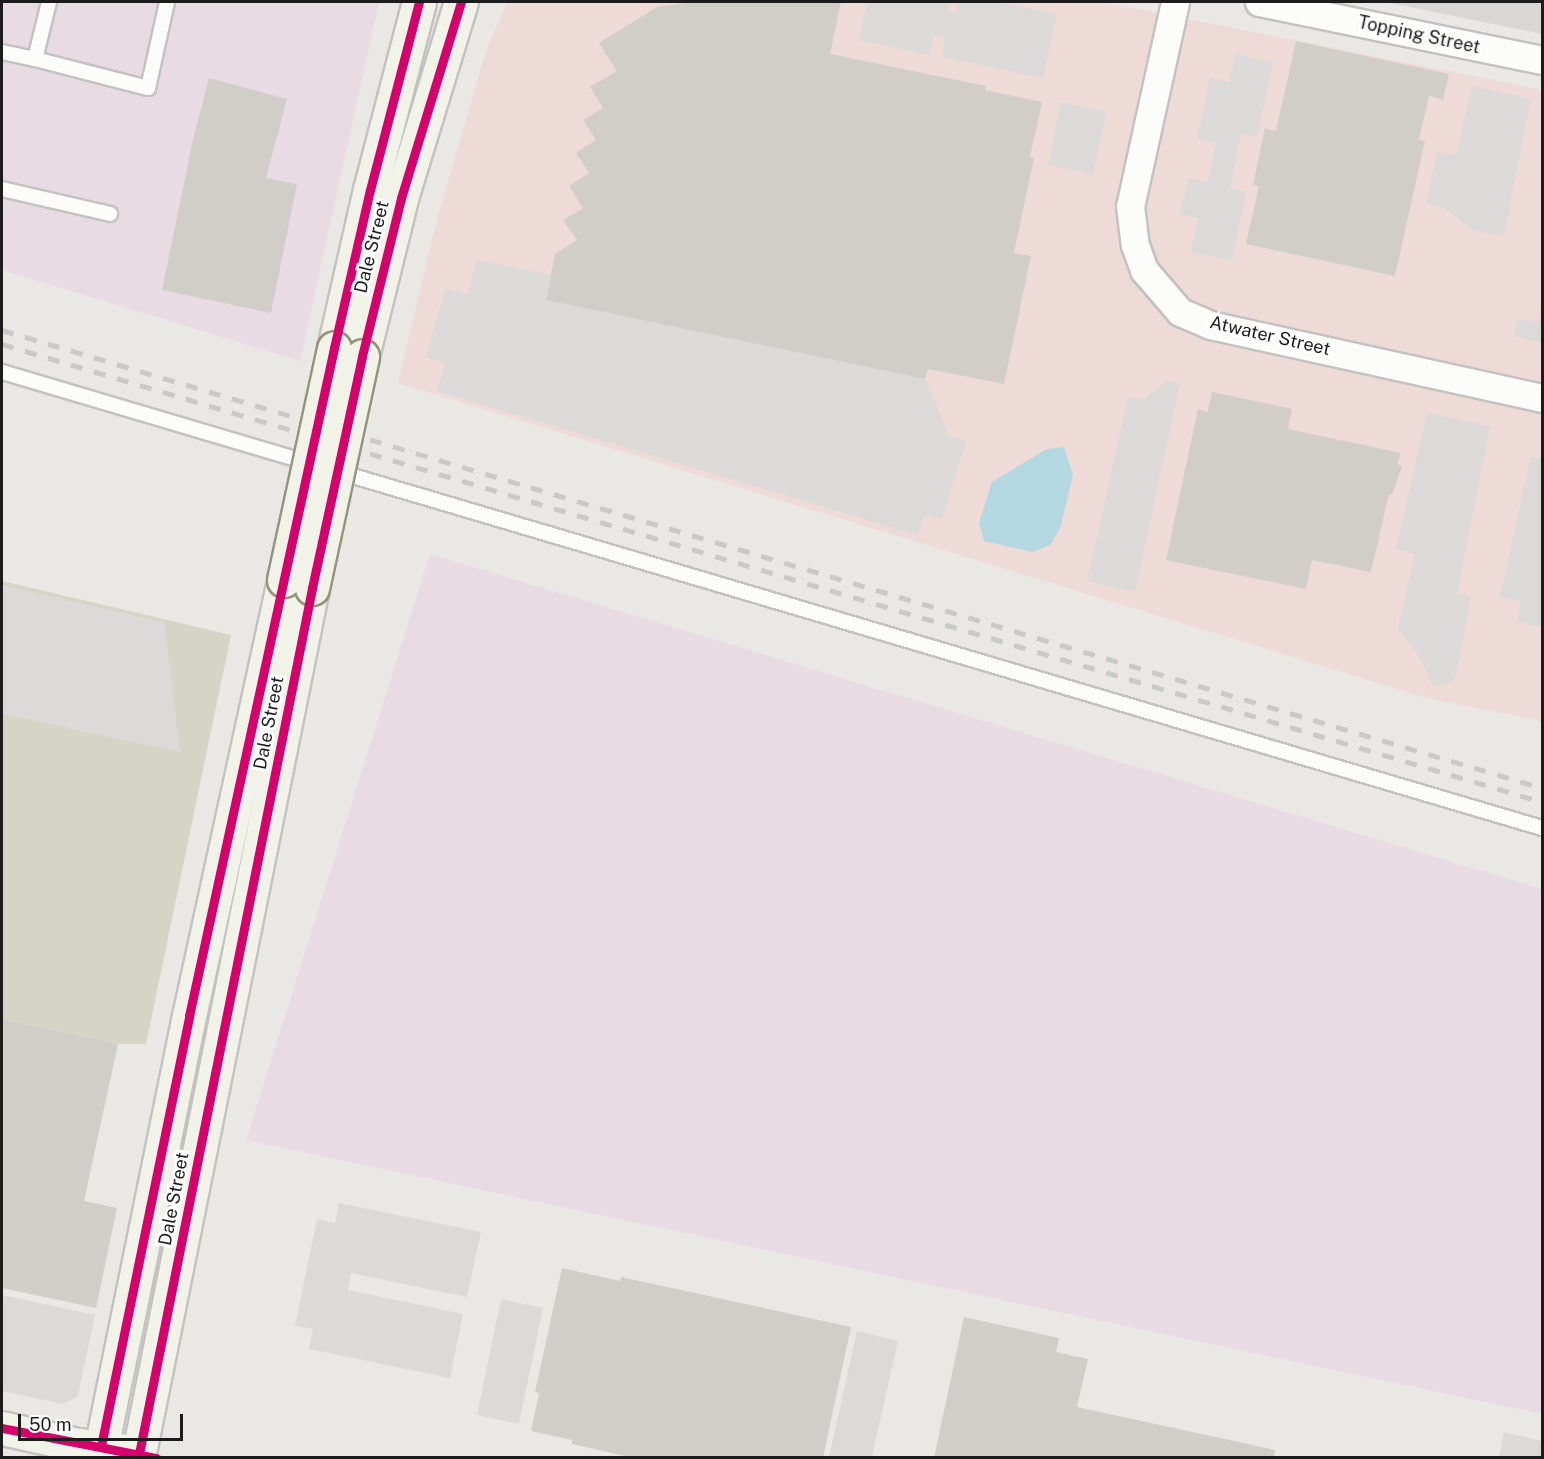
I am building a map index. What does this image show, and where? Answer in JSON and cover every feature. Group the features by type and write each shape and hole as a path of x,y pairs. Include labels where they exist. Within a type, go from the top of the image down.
{"main road":[{"name":"Dale Street","path":"100,1452 189,1016 298,584 348,352 370,190 419,2"},
{"name":"Dale Street","path":"348,352 401,198 461,2"},
{"name":"Dale Street","path":"144,1456 298,584"},
{"path":"2,1428 100,1452 144,1456"}],"street":[{"name":"Atwater Street","path":"1175,2 1130,206 1135,245 1144,270 1180,312 1210,325 1542,398"},
{"name":"Topping Street","path":"1259,2 1542,60"}],"lane":[{"path":"35,59 49,2"},
{"path":"2,52 147,88 167,2"},
{"path":"2,189 110,214"},
{"path":"2,372 1542,828"}],"shaded area":[{"path":"2,2 379,2 300,361 2,270"},
{"path":"507,2 1102,2 1542,90 1542,721 1430,699 398,383 437,219 486,51"},
{"path":"867,2 949,2 948,11 956,13 958,2 998,2 1057,14 1043,78 942,57 945,38 934,35 929,55 859,40"},
{"path":"1385,2 1542,2 1542,34"},
{"path":"1235,54 1273,62 1257,137 1241,134 1230,188 1246,192 1232,260 1191,252 1198,218 1180,214 1188,178 1208,182 1216,143 1197,138 1210,78 1229,82"},
{"path":"1472,86 1531,99 1504,236 1473,230 1444,208 1426,204 1437,152 1456,155"},
{"path":"1061,102 1106,112 1093,174 1048,165"},
{"path":"477,260 551,275 546,300 925,379 949,436 966,441 942,519 924,514 918,535 437,391 445,363 426,357 445,289 468,294"},
{"path":"1542,304 1542,343 1514,336 1518,319 1539,322"},
{"path":"1167,381 1180,383 1135,592 1087,581 1128,397 1144,399"},
{"path":"1427,413 1490,426 1457,593 1471,596 1460,655 1454,681 1433,687 1422,661 1398,628 1415,554 1396,549"},
{"path":"1531,457 1542,459 1542,627 1517,621 1521,601 1500,597"},
{"path":"430,554 1542,889 1542,1414 246,1140"},
{"path":"2,581 231,635 146,1044 118,1044 2,1019"},
{"path":"2,585 164,622 180,752 2,714"},
{"path":"339,1203 481,1232 467,1297 351,1273 348,1290 463,1314 450,1378 309,1349 313,1329 295,1326 317,1219 335,1223"},
{"path":"2,1295 95,1315 78,1396 63,1404 2,1391"},
{"path":"501,1299 543,1308 519,1424 477,1415"},
{"path":"857,1331 898,1341 872,1457 829,1457"},
{"path":"1504,1432 1542,1441 1542,1457 1499,1457"}],"water":[{"path":"1064,447 1073,475 1060,529 1050,545 1033,552 984,541 979,523 992,482 1047,449"}],"building":[{"path":"692,2 841,2 830,54 986,86 985,90 1042,102 1030,157 1034,158 1014,253 1031,256 1004,384 928,369 925,379 546,300 555,254 577,240 563,220 583,208 569,186 589,173 576,153 596,140 583,120 603,108 590,87 617,71 599,43 657,7"},
{"path":"1296,41 1449,74 1443,100 1429,96 1419,140 1425,141 1395,276 1246,244 1259,186 1253,185 1265,128 1276,131"},
{"path":"209,78 287,99 266,178 297,184 271,313 162,290 193,139"},
{"path":"1212,392 1292,409 1288,429 1401,453 1397,464 1402,466 1392,495 1389,494 1371,572 1312,560 1306,589 1166,560 1198,409 1208,412"},
{"path":"2,1019 118,1044 84,1201 117,1208 96,1308 2,1288"},
{"path":"562,1268 620,1281 621,1277 851,1327 823,1458 634,1458 572,1444 572,1440 531,1431 539,1393 535,1392"},
{"path":"964,1317 1059,1338 1056,1352 1088,1359 1077,1407 1275,1450 1274,1458 934,1458"}],"railway":[{"path":"2,330 1542,788"},
{"path":"2,344 1542,802"}],"cycle path":[{"path":"101,1446 189,1016 334,348 370,190 419,2"},
{"path":"139,1454 312,588 362,356 401,198 461,2"},
{"path":"2,1428 156,1458"}]}
